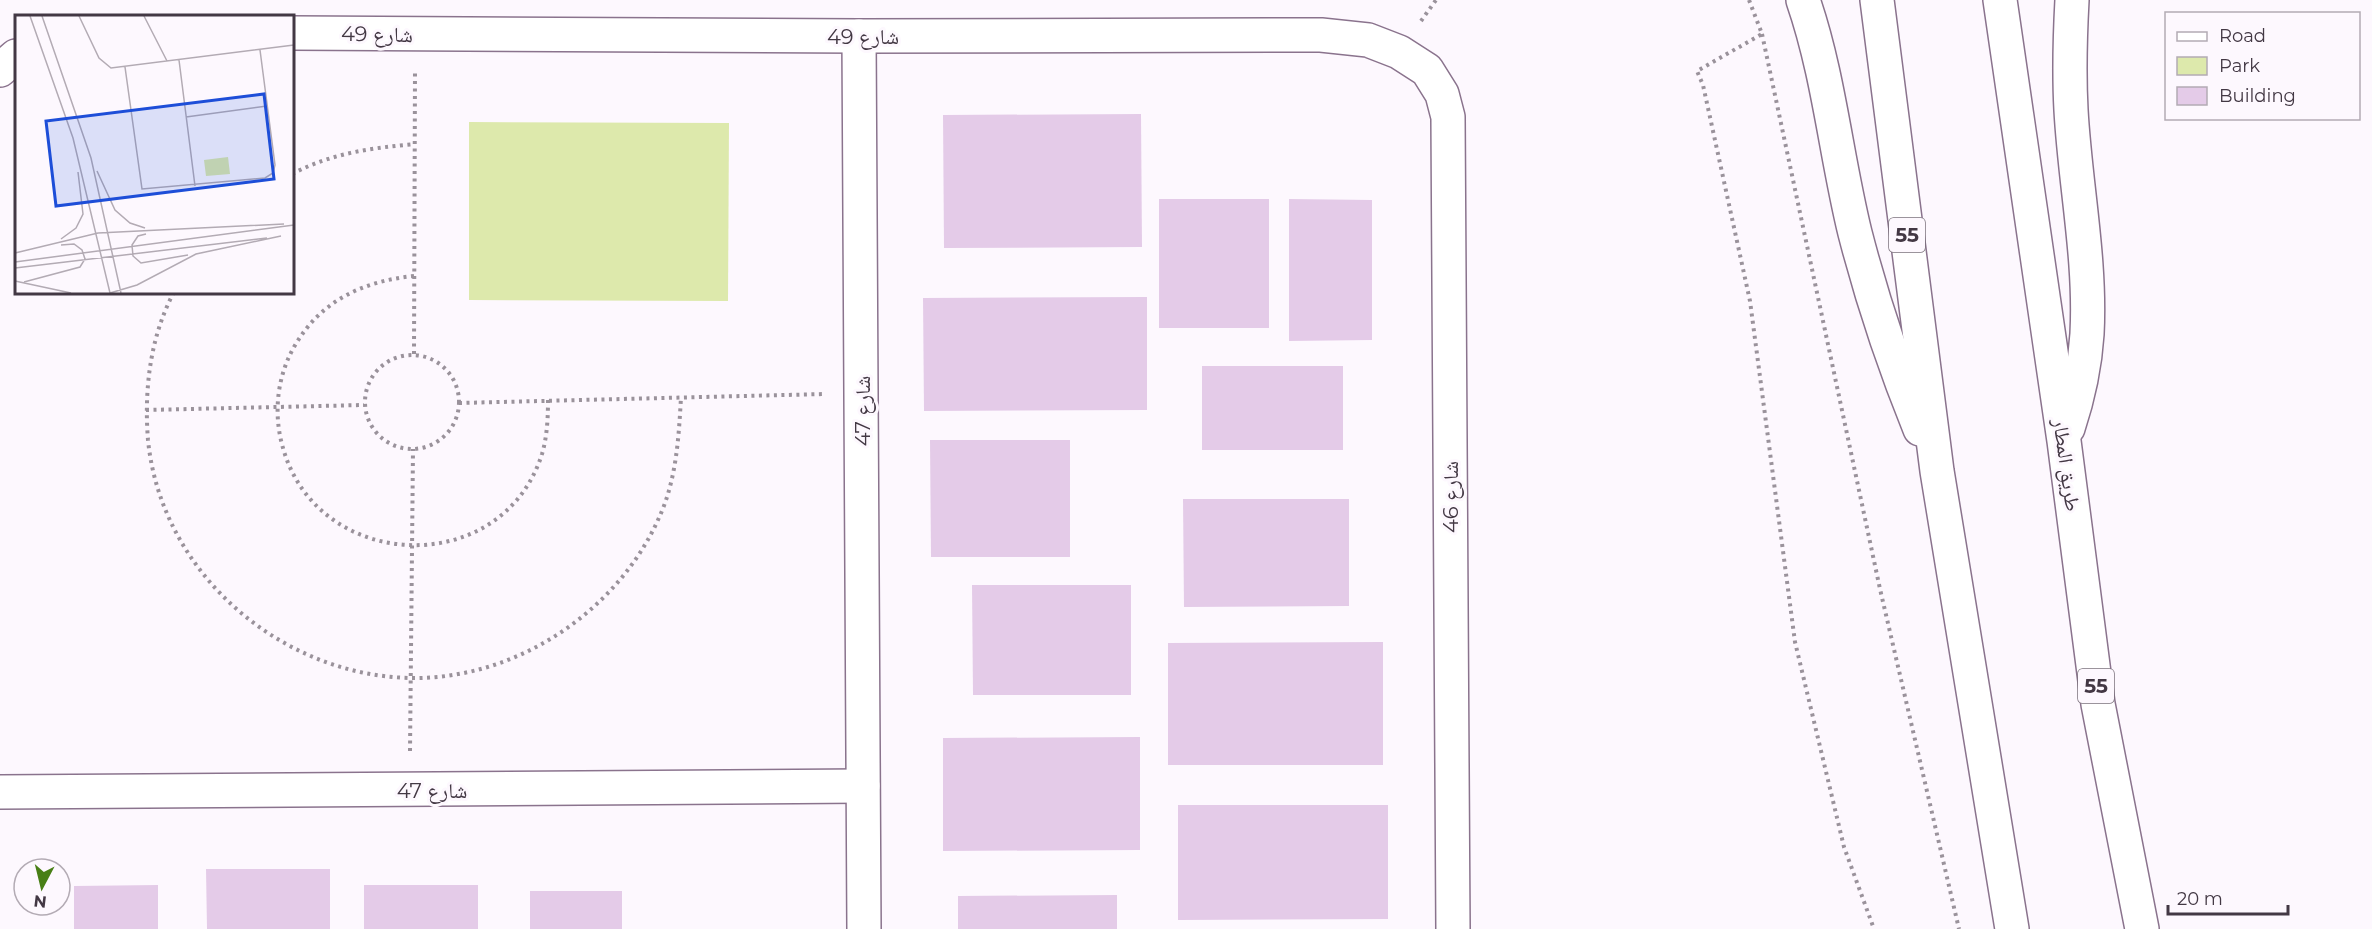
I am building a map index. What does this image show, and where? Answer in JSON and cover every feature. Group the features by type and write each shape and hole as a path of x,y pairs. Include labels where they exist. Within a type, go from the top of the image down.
{"main road":[{"path":"1803,0 1822,69 1855,233 1878,314 1905,394 1937,471"},
{"name":"55","path":"1877,0 1937,471 2012,929"},
{"name":"طريق المطار","path":"2000,0 2064,441 2098,705 2142,929"},
{"path":"2064,441 2075,406 2082,371 2087,335 2088,299 2071,110 2069,54 2072,0"},
{"name":"شارع 49","path":"294,33 860,36 1321,34 1368,40 1399,52 1427,70"},
{"name":"شارع 47","path":"860,36 864,929"},
{"path":"0,70 15,57"},
{"name":"شارع 46","path":"1427,70 1442,94 1448,117 1453,929"},
{"name":"شارع 47","path":"0,792 863,786"}],"path":[{"path":"1749,0 1762,34 1880,589 1959,929"},
{"path":"414,354 416,34"},
{"path":"1762,34 1696,71 1703,86 1750,301 1795,642 1844,847 1874,929"},
{"path":"294,173 312,164 362,149 415,144"},
{"path":"414,276 388,279 362,286 339,298 319,314 302,334 289,357 280,382 277,408 279,434 286,460 298,484 315,505 336,523 359,536 385,544 412,547 440,544 467,536 491,522 513,504 530,481 542,456 548,429 548,400"},
{"path":"173,294 166,308 151,358 146,410 150,462 165,512 190,558 223,598 263,631 309,656 359,672 411,678 465,672 517,656 565,631 607,595 640,552 665,504 678,452 681,397"},
{"path":"414,354 437,361 449,372 457,387 459,403 456,420 446,435 430,445 412,449 395,446 379,437 369,422 364,405 366,387 374,372 396,357 414,354"},
{"path":"459,403 862,393"},
{"path":"146,410 364,405"},
{"path":"410,790 412,449"}],"green space":[{"path":"469,122 729,123 728,301 469,300"}],"building":[{"path":"1141,114 1142,247 944,248 943,115"},
{"path":"1159,199 1269,199 1269,328 1159,328"},
{"path":"1289,199 1372,200 1372,340 1289,341"},
{"path":"1147,297 1147,410 924,411 923,298"},
{"path":"1202,366 1343,366 1343,450 1202,450"},
{"path":"930,440 1070,440 1070,557 931,557"},
{"path":"1183,499 1349,499 1349,606 1184,607"},
{"path":"972,585 1131,585 1131,695 973,695"},
{"path":"1383,642 1383,765 1168,765 1168,643"},
{"path":"1140,737 1140,850 943,851 943,738"},
{"path":"1178,805 1388,805 1388,919 1178,920"},
{"path":"206,869 330,869 330,929 207,929"},
{"path":"158,885 158,929 74,929 74,886"},
{"path":"364,885 478,885 478,929 364,929"},
{"path":"530,891 622,891 622,929 530,929"},
{"path":"1117,895 1117,929 958,929 958,896"}]}
